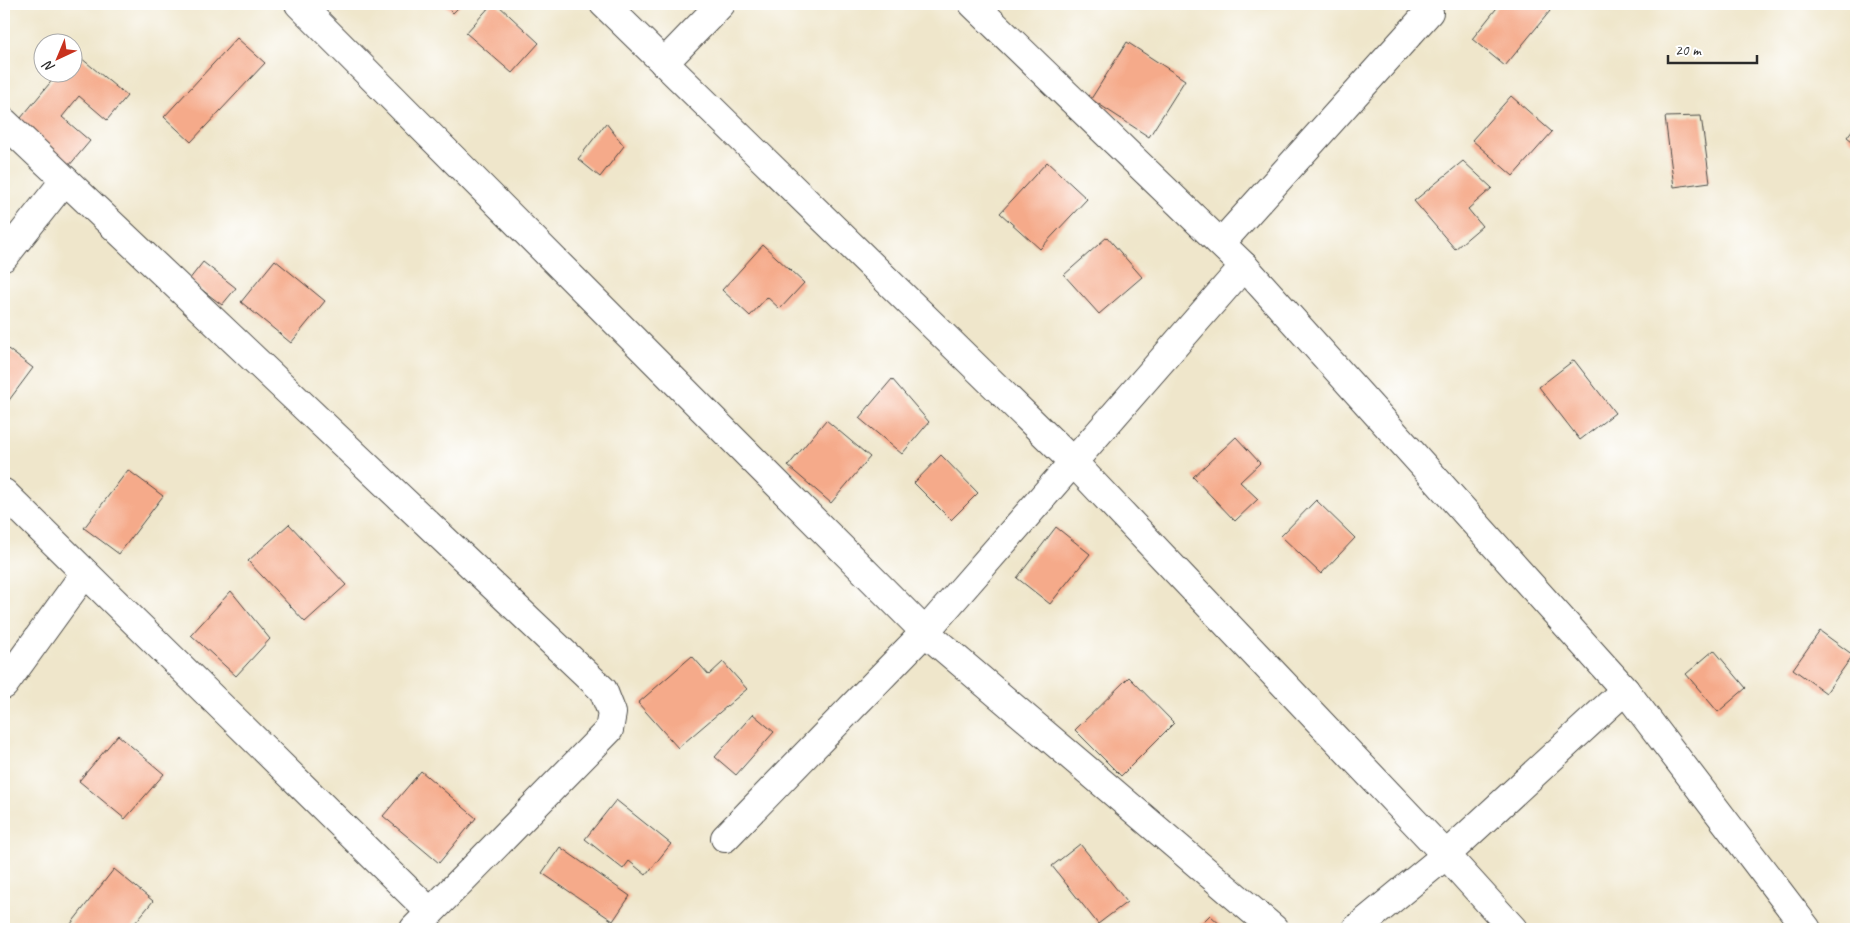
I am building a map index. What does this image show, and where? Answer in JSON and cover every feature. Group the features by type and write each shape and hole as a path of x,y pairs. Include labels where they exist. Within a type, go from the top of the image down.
{"street":[{"path":"299,4 515,218 925,632 1274,929"},
{"path":"604,4 1072,461 1446,854 1513,929"},
{"path":"664,62 721,4"},
{"path":"973,4 1244,266 1624,690 1807,929"},
{"path":"1221,244 1429,12"},
{"path":"4,122 603,690 612,713 609,730 422,920 85,573 4,493"},
{"path":"4,257 65,180"},
{"path":"725,838 925,632 1072,461 1244,266"},
{"path":"4,685 85,573"},
{"path":"1356,929 1446,854 1624,690"}],"building":[{"path":"444,4 462,4 453,13"},
{"path":"492,4 497,4 539,43 512,73 466,33"},
{"path":"1500,4 1543,4 1550,11 1505,66 1472,39"},
{"path":"237,38 265,63 191,142 164,117"},
{"path":"1127,42 1185,80 1149,137 1091,99"},
{"path":"82,59 127,96 107,120 79,96 62,117 90,141 68,167 16,124 51,82 82,82"},
{"path":"1511,96 1552,132 1513,176 1472,140"},
{"path":"1701,116 1710,182 1674,187 1665,117"},
{"path":"606,123 624,146 600,177 578,159"},
{"path":"1856,125 1856,144 1847,137"},
{"path":"1463,161 1492,188 1468,209 1482,226 1455,249 1414,201"},
{"path":"1047,162 1087,199 1040,249 1000,213"},
{"path":"1107,237 1142,277 1099,314 1064,275"},
{"path":"763,245 804,283 780,309 767,297 750,316 722,290"},
{"path":"275,260 325,301 291,343 241,302"},
{"path":"203,262 236,288 222,305 189,280"},
{"path":"4,346 33,368 4,407"},
{"path":"1574,360 1615,413 1580,440 1539,387"},
{"path":"892,379 929,422 902,454 859,418"},
{"path":"826,420 870,457 831,503 788,466"},
{"path":"1236,437 1260,463 1240,482 1258,499 1235,521 1193,477"},
{"path":"941,455 978,493 951,520 914,483"},
{"path":"128,470 163,496 119,554 84,528"},
{"path":"1316,500 1355,538 1321,574 1281,536"},
{"path":"289,524 346,585 305,622 248,561"},
{"path":"1056,527 1090,554 1050,604 1017,578"},
{"path":"231,591 270,639 236,676 191,635"},
{"path":"1820,631 1853,655 1826,693 1793,669"},
{"path":"1714,650 1746,688 1718,712 1686,674"},
{"path":"692,656 709,675 723,662 747,689 678,748 638,703"},
{"path":"1129,677 1174,723 1121,776 1075,730"},
{"path":"753,714 774,732 736,775 715,757"},
{"path":"118,735 164,774 125,819 79,781"},
{"path":"421,771 476,818 439,863 383,816"},
{"path":"616,800 671,844 646,875 629,861 623,869 585,839"},
{"path":"1080,844 1127,902 1098,924 1052,866"},
{"path":"560,847 630,896 613,921 542,873"},
{"path":"114,869 153,901 130,929 67,929"},
{"path":"1210,915 1225,929 1196,929"}]}
